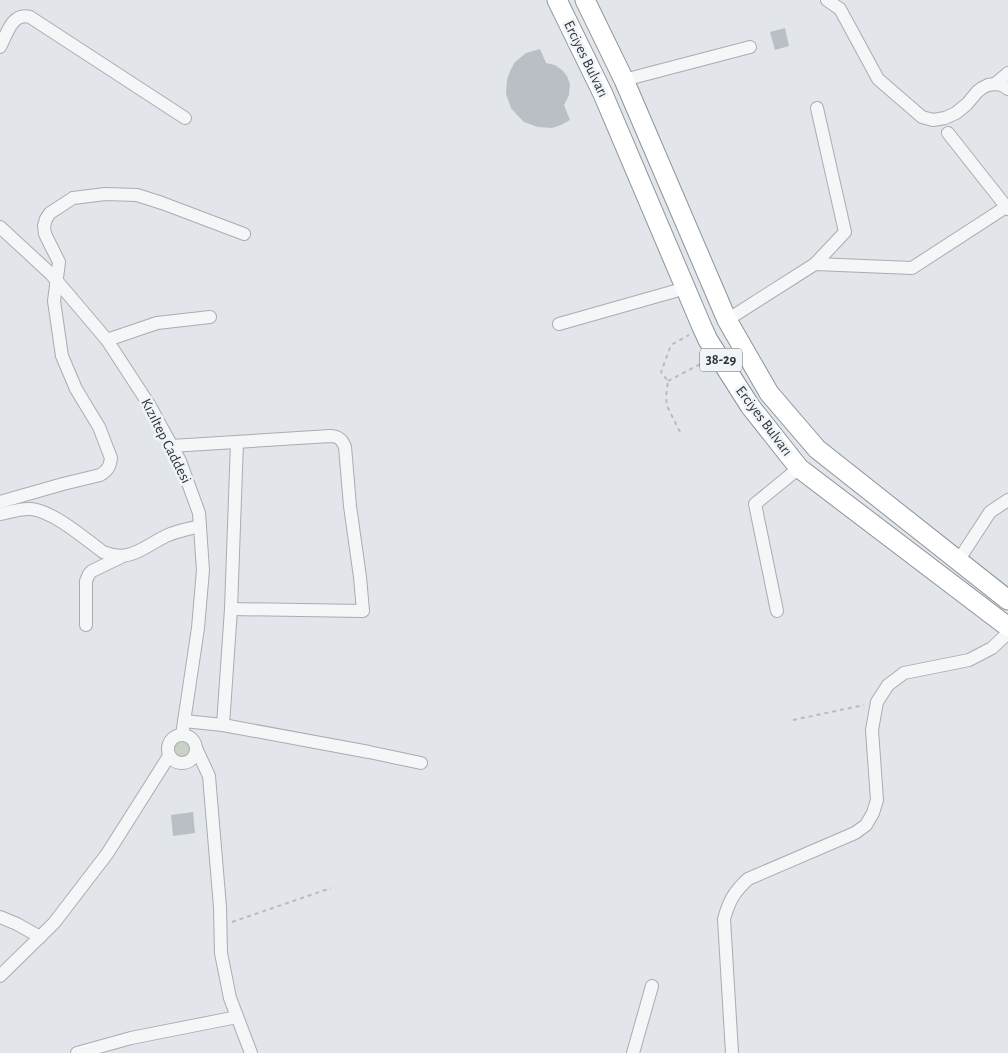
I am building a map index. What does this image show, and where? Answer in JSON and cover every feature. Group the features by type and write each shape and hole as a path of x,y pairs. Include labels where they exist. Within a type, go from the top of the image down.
{"highway":[{"name":"Erciyes Bulvarı","path":"557,0 603,94 708,340 750,406 799,468 1008,627"},
{"name":"Erciyes Bulvarı","path":"585,0 624,80 727,320 769,393 817,450 1008,600"}],"street":[{"path":"827,0 840,9 878,79 922,117 934,120 956,113 967,104 976,92 988,85 1002,85 1008,88"},
{"path":"0,47 13,21 21,16 30,17 185,118"},
{"path":"624,80 750,47"},
{"path":"995,84 1008,73"},
{"path":"727,320 814,264 845,232 817,108"},
{"path":"814,264 912,268 1007,208 948,133"},
{"path":"0,502 100,475 105,473 110,464 111,458 98,427 76,389 62,356 54,302 59,262 45,234 44,226 50,213 73,198 105,194 137,195 244,234"},
{"name":"Kızıltep Caddesi","path":"0,226 51,274 107,340 150,406 180,461 199,513 203,570 198,628 182,735"},
{"path":"559,324 686,288"},
{"path":"107,340 157,323 210,317"},
{"path":"171,446 330,436 338,437 344,443 363,611 231,609"},
{"path":"223,725 231,609 237,442"},
{"path":"777,611 755,504 799,468"},
{"path":"958,560 990,512 1008,500"},
{"path":"0,514 29,509 44,511 103,552 121,557"},
{"path":"86,625 87,577 92,571 121,557 130,555 168,535 200,526"},
{"path":"732,1053 724,919 728,904 736,890 748,879 855,833 866,825 873,813 877,800 872,730 877,702 888,685 904,673 969,660 992,648 1008,633"},
{"path":"184,722 223,725 421,763"},
{"path":"0,976 54,923 107,854 169,756 168,746 170,742 177,736 182,735 191,739 209,776 220,907 221,953 230,998 251,1053"},
{"path":"169,756 176,762 186,763 193,757 196,748"},
{"path":"0,917 40,937"},
{"path":"633,1053 652,986"},
{"path":"77,1053 131,1038 237,1017"}],"path":[{"path":"680,432 667,406 668,381 661,372 672,345 702,327"},
{"path":"668,381 718,355"},
{"path":"793,720 877,702"},
{"path":"220,926 331,888"}],"green space":[{"path":"179,741 185,741 190,746 188,755 179,757 174,752 174,746"}],"building":[{"path":"785,28 789,46 775,50 770,32"},
{"path":"540,49 546,63 555,65 562,70 570,84 569,95 564,105 570,120 552,128 538,127 524,122 511,108 506,94 507,80 515,62 526,53"},
{"path":"193,812 195,833 173,836 171,815"}]}
